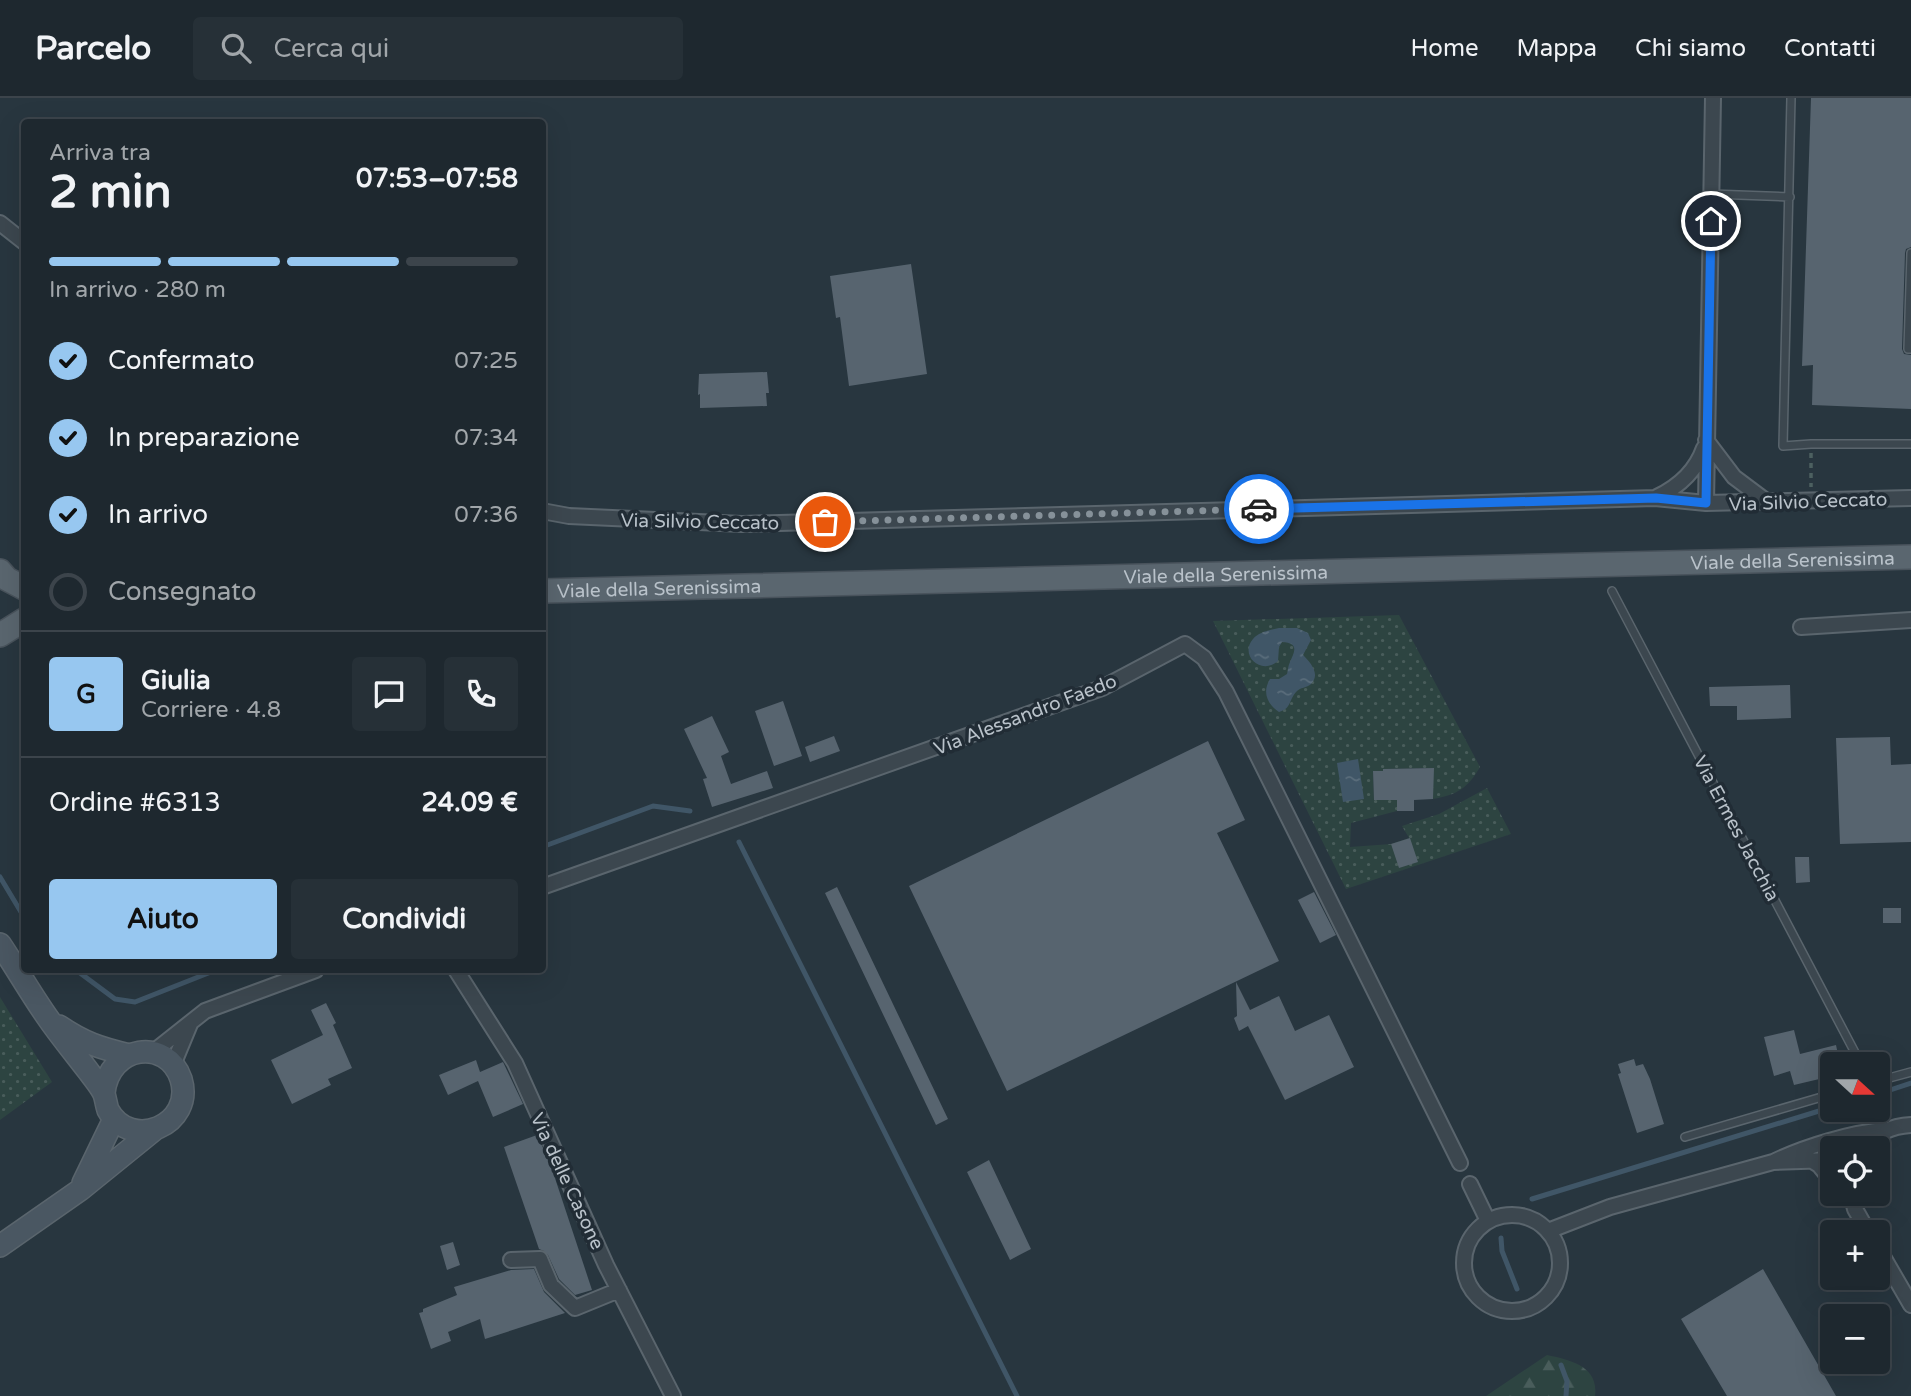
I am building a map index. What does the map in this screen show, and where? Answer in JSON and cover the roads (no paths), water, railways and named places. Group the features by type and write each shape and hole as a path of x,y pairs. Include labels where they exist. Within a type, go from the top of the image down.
{"main road":[{"name":"Viale della Serenissima","path":"546,591 1911,557"},
{"path":"0,571 7,579 21,586"},
{"path":"0,635 21,622"}],"street":[{"path":"1706,503 1713,98"},
{"path":"0,223 20,238"},
{"path":"0,232 20,238"},
{"path":"1656,498 1683,481 1697,462 1706,440"},
{"path":"1706,440 1734,477 1766,501"},
{"name":"Via Silvio Ceccato","path":"546,512 569,516 742,524 1656,498 1706,503 1911,498"},
{"path":"1801,627 1911,620"},
{"path":"1887,623 1911,627"},
{"name":"Via Alessandro Faedo","path":"546,886 1102,688 1185,644 1204,658 1226,692 1460,1163"},
{"path":"0,944 49,1019 104,1093"},
{"path":"152,1053 205,1011 309,973"},
{"name":"Via delle Casone","path":"458,973 515,1063 584,1217 673,1396"},
{"path":"49,1019 97,1048 129,1055"},
{"path":"173,1065 190,1022"},
{"path":"0,1246 80,1190 176,1115 183,1089 180,1077 173,1065 163,1057 140,1052 118,1061 110,1070 105,1081 105,1103 114,1119 123,1126 133,1130 154,1130"},
{"path":"80,1190 114,1119"},
{"path":"1548,1231 1610,1207 1773,1162 1793,1152 1869,1131 1911,1125"},
{"path":"1877,1136 1887,1130"},
{"path":"1811,1160 1820,1166"},
{"path":"1773,1162 1820,1160"},
{"path":"1470,1184 1488,1221"},
{"path":"1852,1206 1861,1220"},
{"path":"1512,1215 1525,1217 1548,1231 1556,1243 1559,1271 1555,1285 1539,1304 1510,1312 1494,1309 1481,1301 1471,1290 1465,1276 1467,1245 1475,1232 1488,1221 1512,1215"},
{"path":"511,1260 540,1259 551,1286 575,1308 619,1290"},
{"path":"1890,1269 1911,1305"}],"lane":[{"path":"1791,98 1783,446 1911,444"},
{"path":"1712,194 1790,197"},
{"path":"1911,253 1908,349 1911,349"},
{"name":"Via Ermes Jacchia","path":"1612,591 1855,1052"},
{"path":"1890,1078 1911,1072"},
{"path":"1685,1137 1820,1098"}],"water":[{"path":"1279,628 1297,628 1308,633 1311,640 1303,655 1313,668 1315,676 1311,684 1298,690 1288,706 1279,712 1271,705 1266,689 1270,679 1279,679 1287,674 1294,648 1291,644 1282,642 1278,661 1265,666 1254,662 1250,657 1249,645 1255,637"},
{"path":"1358,759 1364,799 1343,802 1337,763"}],"waterway":[{"path":"546,846 653,806 690,811"},
{"path":"739,842 1017,1396"},
{"path":"0,877 21,912"},
{"path":"80,973 115,999 135,1002 208,973"},
{"path":"1890,1090 1911,1083"},
{"path":"1532,1199 1820,1111"},
{"path":"1501,1238 1502,1251 1517,1289"},
{"path":"1561,1365 1567,1381 1566,1396"}]}
